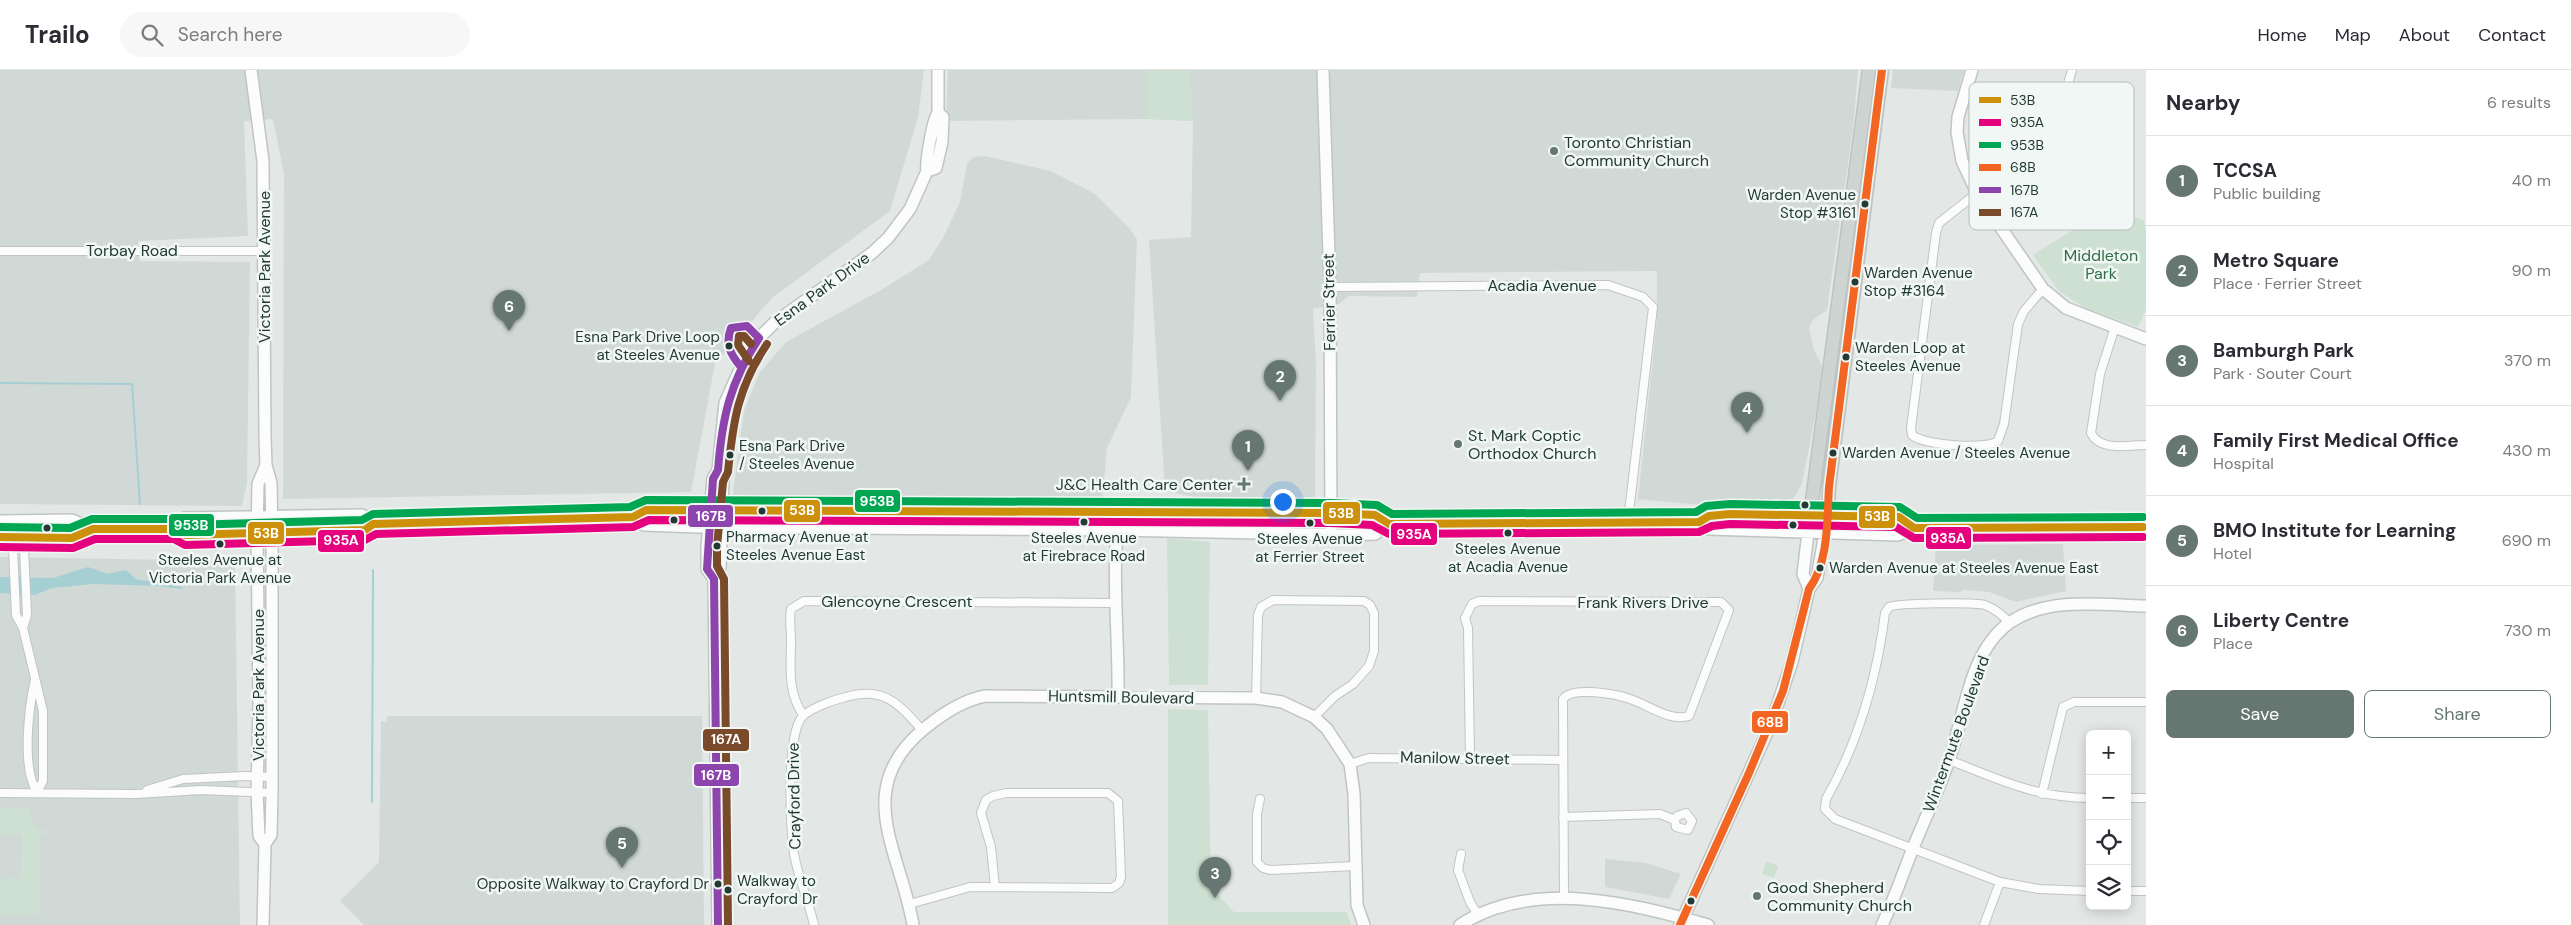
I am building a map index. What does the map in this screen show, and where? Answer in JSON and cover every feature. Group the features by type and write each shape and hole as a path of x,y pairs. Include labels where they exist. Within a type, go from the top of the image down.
{"main road":[{"name":"Victoria Park Avenue","path":"252,70 264,161 266,465 271,483 272,534 274,702 272,793 270,836 265,844 263,925"},
{"name":"Esna Park Drive","path":"714,579 720,568 720,527 716,510 723,480 718,470 725,403 732,384 750,350 774,323 872,253 888,238 910,210 927,171 925,165 932,142 934,118 938,113 938,70"},
{"name":"Ferrier Street","path":"1324,70 1330,287 1331,534"},
{"path":"1809,589 1803,574 1869,70"},
{"path":"1681,922 1771,724 1792,662 1809,589 1817,578 1826,534 1829,488 1882,70"},
{"path":"1969,176 1962,161 1957,132 1958,117 1972,70"},
{"path":"1860,134 1872,143"},
{"path":"2003,230 2043,289 2066,308 2146,339"},
{"name":"Victoria Park Avenue","path":"265,844 259,836 257,792 256,534 258,484 266,465"},
{"path":"0,520 72,520 93,529 177,529 185,535 364,530 373,524 633,517 646,510 1332,513 1375,514 1389,524"},
{"path":"716,510 708,527 707,569 714,579 718,925"},
{"path":"1118,697 1115,603 1119,512"},
{"path":"633,517 644,525 708,527 1375,534 1389,524 1699,522 1709,516 1730,514 1899,517 1914,528"},
{"path":"177,529 184,518 362,515 373,524"},
{"path":"1699,522 1708,529 1808,534 1898,535 1914,528 2145,527"},
{"path":"0,537 72,538 93,529"},
{"name":"Wintermute Boulevard","path":"1882,925 1949,760 1977,667 1987,647 2010,623 2036,610 2057,606 2146,606"},
{"name":"Huntsmill Boulevard","path":"913,925 910,904 886,826 885,799 894,765 910,740 922,730 965,702 985,696 1256,698 1282,702 1314,717 1327,729 1350,764 1354,794 1357,905 1364,925"},
{"path":"1460,925 1478,915 1514,903 1594,899 1616,902 1681,922 1708,925"}],"street":[{"path":"1969,199 1939,223 1936,233 1911,428 1912,435 1916,439 1930,442 1984,446 1998,441 2004,424 2018,324 2024,311 2043,289"},
{"name":"Torbay Road","path":"0,251 265,251"},
{"name":"Acadia Avenue","path":"1330,287 1608,284 1643,297 1653,307 1628,521"},
{"path":"2115,327 2100,374 2091,433 2097,442 2104,445 2146,445"},
{"path":"20,520 19,538 13,548 16,615 23,628 43,711 43,781 36,792"},
{"path":"19,538 24,547 27,615 23,628"},
{"path":"1256,698 1258,615 1261,606 1273,600 1364,601 1370,605 1374,613 1374,651 1369,666 1353,684 1335,696 1314,717"},
{"name":"Glencoyne Crescent","path":"803,715 793,697 790,678 790,619 791,609 804,601 1115,603"},
{"name":"Frank Rivers Drive","path":"1470,758 1468,628 1465,618 1472,604 1479,601 1721,602 1729,610 1689,716 1675,718 1617,696 1570,692 1565,696 1561,704 1564,900"},
{"path":"2010,623 1996,610 1976,604 1894,604 1886,613 1877,667 1865,707 1825,806 1832,818 2000,882 2039,889 2086,891"},
{"path":"35,679 28,719 30,781 36,792"},
{"path":"803,715 855,694 880,695 900,704 922,730"},
{"path":"2042,794 2063,707 2074,702 2146,702"},
{"name":"Crayford Drive","path":"803,715 792,742 793,847 814,925"},
{"name":"Manilow Street","path":"1350,764 1369,758 1562,760"},
{"path":"1949,760 2042,794 2086,798"},
{"path":"136,794 183,779 272,777"},
{"path":"0,793 136,794 201,790 272,793"},
{"path":"910,904 970,887 1112,888 1119,883 1121,877 1118,801 1108,793 1083,792 1006,793 986,800 981,813 991,847 996,887"},
{"path":"2131,798 2146,798"},
{"path":"1260,799 1257,814 1257,862 1262,867 1270,870 1355,866"},
{"path":"1563,817 1650,813 1660,814 1675,820"},
{"path":"1461,854 1458,870 1470,902 1478,915"},
{"path":"1984,925 2000,882"},
{"path":"2131,891 2146,891"}],"shaded area":[{"path":"0,70 924,70 918,118 890,211 772,298 715,364 691,492 283,499 284,174 273,119 244,121 248,236 138,241 140,261 250,262 247,483 242,506 0,504"},
{"path":"948,70 1858,70 1853,129 1827,310 1813,320 1809,328 1814,350 1824,370 1802,484 1794,498 1780,506 1712,506 1638,499 1657,320 1657,271 1420,273 1417,297 1349,296 1339,304 1313,309 1316,365 1315,500 1198,498 1165,491 1149,240 1191,237 1193,121 1148,119 946,121"},
{"path":"1893,70 1964,70 1958,91 1891,88"},
{"path":"985,156 1051,171 1095,194 1129,228 1137,239 1131,397 1107,448 1102,500 732,500 744,411 760,372 786,342 881,290 929,260 943,238 960,202 967,163 973,157"},
{"path":"2063,544 2066,591 2016,602 1989,592 1963,590 1960,592 1933,591 1936,545"},
{"path":"0,557 235,561 240,925 0,925"},
{"path":"387,716 702,716 704,925 364,925 340,901 379,862 381,721 387,722"},
{"path":"1605,859 1646,863 1681,874 1669,899 1605,887"}],"green space":[{"path":"1147,70 1190,70 1193,121 1148,119"},
{"name":"Middleton Park","path":"2134,217 2144,220 2146,232 2146,309 2138,327 2085,308 2059,291 2033,255 2071,231 2134,230"},
{"path":"1167,538 1210,542 1208,685 1169,685"},
{"path":"1168,709 1208,710 1211,888 1234,912 1347,912 1351,925 1168,925"},
{"path":"0,808 30,808 34,823 38,828 46,831 46,834 40,834 39,914 0,914 0,879 21,878 22,834 0,834"},
{"path":"1766,861 1778,866 1774,878 1762,874"}],"water":[{"path":"88,567 108,574 126,570 136,579 183,587 182,589 159,586 93,584 52,588 35,595 0,593 0,577 53,578"}],"waterway":[{"path":"0,383 132,384 140,504"},
{"path":"372,802 373,570"}],"transit line":[{"name":"68B","path":"1680,925 1749,773 1783,691 1809,589 1816,578 1824,554 1829,487 1882,70"},
{"name":"167B","path":"741,367 730,349 728,339 731,328 747,326 759,338"},
{"name":"167A","path":"749,361 738,345 739,336 744,336 751,344"},
{"name":"167B","path":"718,925 714,579 707,569 713,479 718,470 725,417 734,385 759,338"},
{"name":"167A","path":"728,925 724,579 717,566 717,547 723,482 728,472 738,405 749,375 767,344"},
{"name":"953B","path":"0,527 70,528 92,519 178,519 188,525 362,520 373,514 630,507 646,500 1331,503 1377,505 1392,514 1696,512 1706,506 1730,504 1900,507 1917,518 2143,517"},
{"name":"53B","path":"0,537 72,538 93,529 177,529 185,535 365,530 373,524 633,517 646,510 1331,513 1375,515 1389,524 1699,522 1709,516 1730,514 1899,517 1914,528 2143,527"},
{"name":"935A","path":"0,547 73,548 95,539 174,539 185,545 365,540 376,534 633,527 649,520 1331,523 1372,525 1389,534 1699,532 1712,526 1730,524 1896,527 1914,538 2143,537"}],"place":[{"name":"Toronto Christian Community Church","path":"1554,151"},
{"name":"Warden Avenue Stop #3161","path":"1865,204"},
{"name":"Warden Avenue Stop #3164","path":"1855,282"},
{"name":"Liberty Centre","path":"509,331"},
{"name":"Esna Park Drive Loop at Steeles Avenue","path":"729,346"},
{"name":"Warden Loop at Steeles Avenue","path":"1846,357"},
{"name":"Metro Square","path":"1280,401"},
{"name":"Family First Medical Office","path":"1747,433"},
{"name":"St. Mark Coptic Orthodox Church","path":"1458,444"},
{"name":"Warden Avenue / Steeles Avenue","path":"1833,453"},
{"name":"Esna Park Drive / Steeles Avenue","path":"730,455"},
{"name":"TCCSA","path":"1248,471"},
{"name":"J&C Health Care Center","path":"1244,484"},
{"name":"Steeles Avenue at Firebrace Road","path":"1084,522"},
{"name":"Steeles Avenue at Ferrier Street","path":"1310,523"},
{"name":"Steeles Avenue at Acadia Avenue","path":"1508,533"},
{"name":"Steeles Avenue at Victoria Park Avenue","path":"220,544"},
{"name":"Pharmacy Avenue at Steeles Avenue East","path":"717,546"},
{"name":"Warden Avenue at Steeles Avenue East","path":"1820,568"},
{"name":"BMO Institute for Learning","path":"622,868"},
{"name":"Opposite Walkway to Crayford Dr","path":"718,884"},
{"name":"Walkway to Crayford Dr","path":"728,890"},
{"name":"Good Shepherd Community Church","path":"1757,896"},
{"name":"Bamburgh Park","path":"1215,898"}]}
